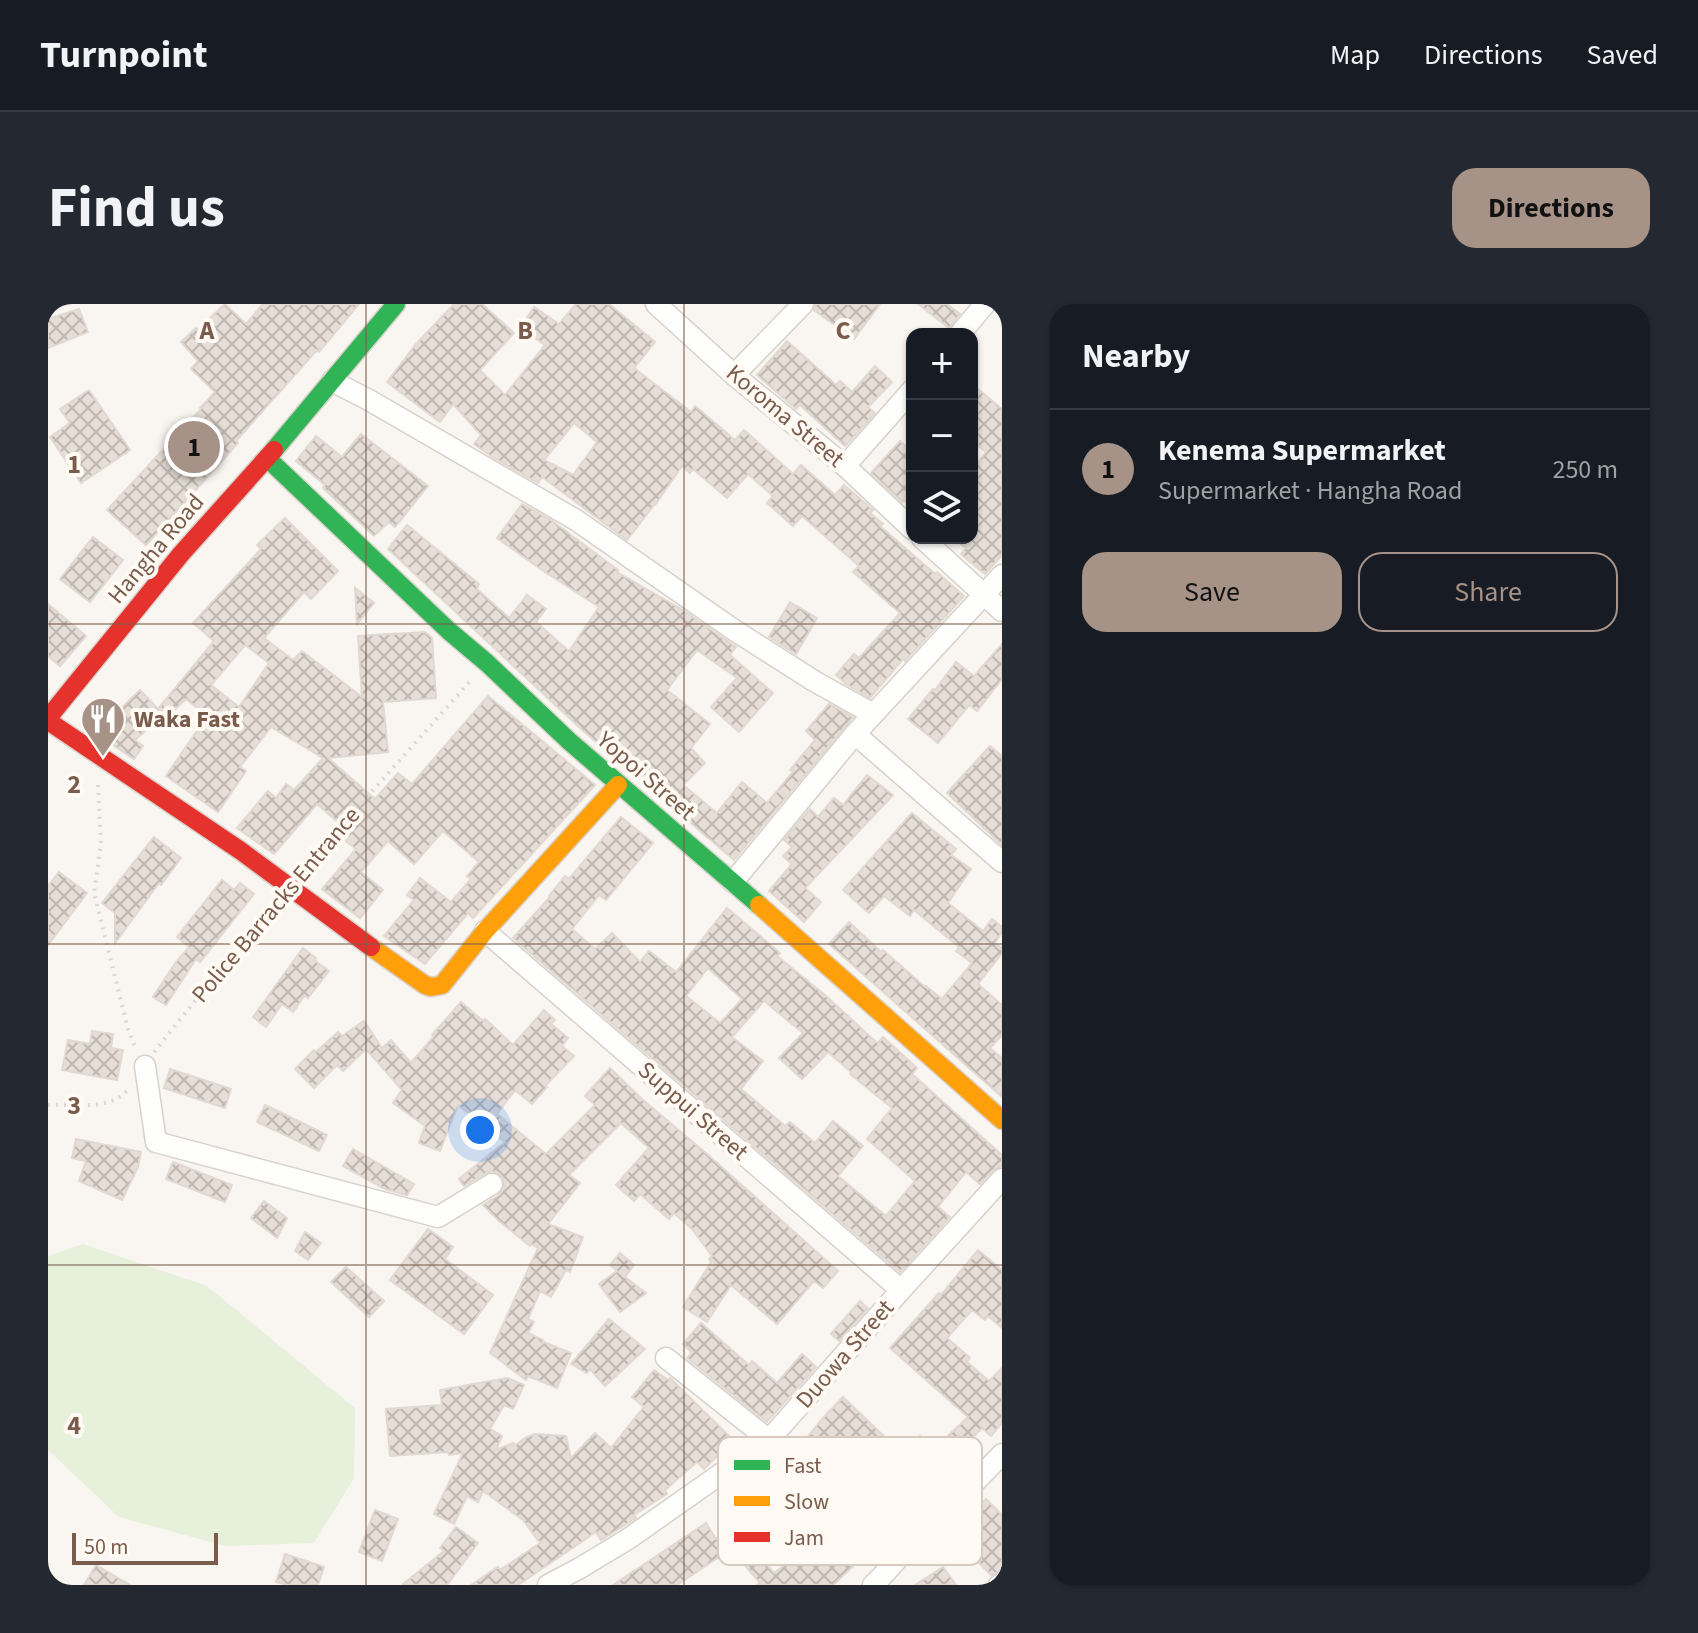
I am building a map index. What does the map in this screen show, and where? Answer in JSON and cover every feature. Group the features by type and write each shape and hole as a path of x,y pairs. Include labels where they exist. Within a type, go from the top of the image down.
{"main road":[{"name":"Hangha Road","path":"48,720 181,554 267,458 396,304"},
{"name":"Yopoi Street","path":"267,458 449,631 618,785 733,882 1002,1120"},
{"path":"48,720 104,761 206,827 372,949 431,987 442,985 485,931 618,785"}],"street":[{"name":"Koroma Street","path":"656,304 734,375 845,466 906,523"},
{"path":"734,375 803,304"},
{"path":"965,328 985,304"},
{"path":"332,381 576,520 734,630 873,714"},
{"path":"845,466 906,397"},
{"path":"929,544 1002,611"},
{"path":"733,882 855,734 1002,575"},
{"path":"855,734 1002,862"},
{"name":"Suppui Street","path":"485,931 901,1290"},
{"path":"145,1066 156,1142 438,1217 492,1184"},
{"name":"Duowa Street","path":"772,1437 1002,1179"},
{"path":"666,1358 765,1437"},
{"path":"982,1476 1002,1454"},
{"name":"Duowa Street","path":"548,1585 628,1539 718,1476"},
{"path":"873,1585 893,1565"}],"path":[{"name":"Police Barracks Entrance","path":"48,1105 95,1106 123,1096 171,1030 288,886 487,663"},
{"path":"104,761 98,788 101,844 94,893 128,1029 145,1066"}],"green space":[{"path":"83,1244 207,1286 355,1408 354,1478 314,1543 225,1546 119,1517 48,1450 48,1256"}],"building":[{"path":"225,304 246,324 263,304 359,304 146,545 107,510 215,392 191,369 198,361 181,342"},
{"path":"454,304 482,304 514,333 480,370 505,395 545,345 520,328 534,307 559,324 576,304 609,304 655,342 634,368 691,412 695,406 735,440 744,430 793,474 801,465 835,495 844,485 873,510 870,513 883,524 880,526 964,596 870,698 836,675 854,654 859,658 900,613 853,572 859,566 802,516 793,526 767,503 773,496 748,474 727,498 693,469 690,473 682,466 627,540 542,477 538,483 474,444 481,435 453,404 440,422 387,382 416,344","holes":["574,423 597,442 573,475 544,460"]},
{"path":"816,304 880,304 854,339 814,310"},
{"path":"918,304 947,304 960,314 949,328"},
{"path":"79,309 88,332 48,348 48,319"},
{"path":"787,341 836,385 840,381 852,392 875,366 892,382 868,407 875,413 845,446 800,405 796,409 757,375"},
{"path":"978,389 1002,409 1002,555 985,574 961,554 966,548 961,544 978,544 978,462 986,452 978,445"},
{"path":"89,390 130,450 81,483 50,437 70,423 60,409"},
{"path":"361,434 428,486 395,527 389,522 374,536 323,488 325,485 296,461 316,436 342,457"},
{"path":"900,441 906,446 906,502 902,502 871,473"},
{"path":"522,504 551,520 617,572 681,609 736,647 730,655 773,693 739,732 711,707 737,678 697,650 667,690 710,724 691,748 705,763 683,785 717,813 742,782 767,803 815,740 806,731 829,704 853,717 734,860 580,728 388,549 407,525 479,584 477,589 509,618 527,595 546,609 536,622 569,651 599,607 497,538"},
{"path":"285,518 338,571 311,599 304,592 264,638 293,660 302,651 362,697 358,636 425,632 432,638 436,698 383,702 388,752 328,758 375,799 398,773 412,784 488,696 595,785 473,918 468,913 425,964 384,936 414,900 407,895 420,878 451,902 471,879 467,876 479,862 443,831 414,864 388,841 361,872 383,890 360,918 322,889 356,849 342,838 348,831 317,804 274,854 237,828 268,791 276,798 286,784 294,790 323,758 271,727 240,767 246,771 218,812 166,776 207,716 186,699 159,725 155,722 135,740 143,746 134,759 95,733 104,719 107,722 140,690 158,709 214,641 193,623 261,549 257,545","holes":["245,645 269,663 239,707 211,685"]},
{"path":"93,537 123,560 90,602 60,579"},
{"path":"355,588 374,603 357,624"},
{"path":"790,602 817,618 796,654 769,637"},
{"path":"48,604 86,636 60,666 48,656"},
{"path":"1002,644 1002,679 977,711 969,705 938,743 908,719 956,662 974,676"},
{"path":"990,746 1002,756 1002,845 947,793"},
{"path":"867,775 893,795 805,888 821,902 804,922 769,891 792,864 783,856 792,847 784,840 810,809 818,817 834,798 843,805"},
{"path":"912,813 956,849 951,855 971,869 948,903 983,931 992,919 1002,927 995,943 1002,948 1002,953 978,984 1002,1005 1002,1035 990,1048 1002,1058 1002,1097 829,944 849,922 881,952 883,950 942,999 972,963 956,951 959,947 914,910 910,916 884,896 869,913 843,890"},
{"path":"621,817 653,843 606,900 599,895 572,929 595,949 612,933 640,962 649,951 676,972 727,908 876,1042 883,1037 917,1068 912,1074 1002,1155 1002,1166 993,1170 980,1184 966,1172 938,1207 950,1217 900,1272 513,938 565,876 569,879","holes":["708,968 742,999 720,1023 686,996","764,1001 803,1033 779,1058 802,1079 828,1052 892,1108 867,1139 915,1181 886,1216 838,1176 863,1146 833,1121 815,1143 790,1122 785,1126 741,1089 763,1061 732,1037"]},
{"path":"154,837 181,858 115,943 115,913 102,903"},
{"path":"59,872 87,893 48,945 48,886"},
{"path":"222,880 234,890 240,883 254,894 200,962 196,959 166,1005 153,997 189,947 177,937"},
{"path":"303,948 329,971 293,1012 282,1004 266,1027 253,1017"},
{"path":"461,1002 513,1045 544,1010 555,1020 551,1024 568,1038 562,1046 574,1056 532,1104 515,1090 497,1114 546,1154 595,1105 585,1096 610,1068 838,1271 823,1288 814,1281 777,1324 731,1285 707,1322 683,1307 712,1256 692,1229 674,1213 669,1219 640,1194 634,1201 616,1185 649,1148 621,1123 569,1175 580,1183 548,1224 583,1237 570,1272 566,1270 551,1297 540,1291 528,1319 534,1322 528,1333 543,1340 542,1344 544,1342 571,1353 557,1388 528,1376 526,1380 490,1353 538,1248 530,1246 483,1205 504,1189 499,1173 486,1173 464,1186 459,1179 505,1142 458,1105 440,1151 419,1143 425,1126 393,1103 402,1090 366,1049 343,1071 337,1065 314,1088 295,1069 338,1032 342,1036 364,1021 382,1048 391,1040 411,1063"},
{"path":"92,1031 113,1034 111,1048 123,1050 117,1080 62,1070 68,1040 90,1044"},
{"path":"170,1069 231,1089 225,1108 164,1088"},
{"path":"265,1105 327,1135 319,1151 257,1122"},
{"path":"76,1139 141,1152 138,1167 122,1200 79,1181 86,1161 72,1158"},
{"path":"353,1149 414,1184 407,1195 385,1189 343,1166"},
{"path":"173,1162 232,1185 225,1202 166,1179"},
{"path":"264,1201 287,1218 277,1238 251,1218"},
{"path":"428,1229 453,1247 445,1259 493,1295 464,1334 390,1280"},
{"path":"305,1232 321,1243 308,1260 295,1251"},
{"path":"978,1250 1002,1270 1002,1328 988,1316 985,1320 972,1310 947,1338 970,1358 967,1362 989,1381 1002,1368 1002,1423 991,1436 982,1428 973,1437 947,1437 968,1417 890,1348 939,1293 941,1295"},
{"path":"620,1253 634,1265 625,1277 646,1293 620,1312 599,1284 617,1271 610,1265"},
{"path":"346,1267 384,1301 369,1317 331,1282"},
{"path":"860,1301 868,1308 839,1341 831,1334"},
{"path":"609,1319 645,1349 605,1386 590,1369 587,1373 571,1364"},
{"path":"701,1323 749,1365 752,1361 777,1383 802,1354 816,1367 767,1422 687,1358 692,1353 683,1344"},
{"path":"654,1370 668,1380 670,1378 730,1437 718,1437 718,1455 704,1469 697,1462 665,1490 667,1494 634,1515 636,1518 601,1540 596,1532 518,1585 471,1585 540,1543 523,1520 483,1491 478,1502 467,1496 454,1524 434,1514 463,1453 390,1456 386,1409 442,1405 440,1390 507,1378 524,1385 513,1409 504,1405 490,1429 502,1436 496,1450 513,1443 516,1445 535,1434 566,1436 571,1458 595,1433 611,1448 644,1407 632,1397"},
{"path":"843,1397 885,1437 808,1437"},
{"path":"986,1499 1002,1515 1002,1571 991,1575 981,1565 982,1503"},
{"path":"375,1510 398,1519 382,1561 359,1552"},
{"path":"706,1523 716,1539 718,1538 718,1558 677,1585 613,1585"},
{"path":"456,1527 478,1543 447,1585 402,1585 444,1551 440,1548"},
{"path":"285,1554 324,1567 318,1585 276,1582"},
{"path":"96,1565 130,1585 84,1585"},
{"path":"745,1565 767,1565 774,1573 785,1565 854,1565 833,1585 757,1585 760,1583"},
{"path":"943,1567 956,1585 915,1585"}],"traffic: fast":[{"path":"274,450 396,304"},
{"path":"267,458 569,741 759,905"}],"traffic: slow":[{"path":"371,947 425,985 442,985 485,931 618,785"},
{"path":"759,905 1002,1120"}],"traffic: jam":[{"path":"48,718 181,554 274,450"},
{"path":"48,721 241,851 371,947"}],"place":[{"name":"Kenema Supermarket","path":"194,447"},
{"name":"Waka Fast","path":"103,758"}]}
